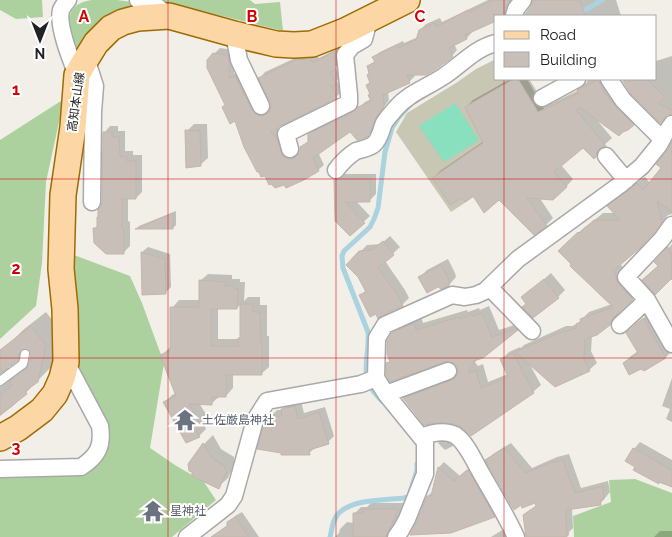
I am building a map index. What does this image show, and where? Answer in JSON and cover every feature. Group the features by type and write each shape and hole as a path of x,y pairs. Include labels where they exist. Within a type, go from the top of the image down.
{"main road":[{"name":"高知本山線","path":"0,438 18,428 42,410 55,394 66,362 62,268 63,195 82,67 96,43 110,28 124,22 153,16 169,16 276,44 312,44 328,39 406,0"}],"street":[{"path":"68,0 63,5 61,21 71,61 82,67 95,86 92,202"},
{"path":"138,0 155,5 169,16"},
{"path":"514,15 516,9 523,0"},
{"path":"290,148 286,134 348,103 345,54 352,46 364,39 368,19"},
{"path":"234,34 239,60 261,106"},
{"path":"336,170 349,156 375,143 388,118 397,106 408,97 444,77 471,54 494,44"},
{"path":"542,98 575,80"},
{"path":"610,80 623,100 662,139"},
{"path":"368,381 377,338 385,325 452,295 465,297 485,291 518,259 626,180 642,166 659,145 672,124"},
{"path":"606,156 626,180"},
{"path":"672,226 626,277 647,300 672,344"},
{"path":"489,287 532,331"},
{"path":"620,325 647,300"},
{"path":"0,469 81,466 91,460 99,449 100,426 66,362"},
{"path":"386,394 448,372"},
{"path":"187,537 205,531 234,496 255,420 267,402 368,381 386,394 425,442 425,474 401,530 396,537"},
{"path":"421,437 430,433 448,433 456,436 466,447 516,537"}],"lane":[{"path":"0,380 23,364 25,354"}],"shaded area":[{"path":"494,60 494,80 528,80 558,133 517,168 451,212 396,132 407,113 476,69"}],"green space":[{"path":"0,0 42,0 43,17 16,19 0,10"},
{"path":"92,0 117,0 139,3 76,58 70,30 70,14 81,3"},
{"path":"157,0 250,0 255,4 280,2 283,31"},
{"path":"64,99 46,182 42,263 36,306 0,339 0,140"},
{"path":"455,103 479,140 444,162 419,126"},
{"path":"74,255 130,276 164,363 150,448 204,482 216,500 172,537 0,537 0,474 87,472 107,444 109,427 77,372"},
{"path":"635,479 672,493 672,537 574,537 573,516 611,502 609,480"}],"building":[{"path":"492,0 510,0 506,6 504,15 494,15 494,22 465,35 467,39 449,48 453,57 426,75 407,75 410,83 383,95 384,106 367,137 357,140 350,132 313,158 319,171 286,188 284,185 275,188 271,184 269,185 265,176 261,177 259,172 257,172 244,147 235,121 230,124 222,107 225,105 207,68 207,60 213,53 228,55 229,78 235,76 252,110 261,116 269,112 271,106 258,78 298,59 310,58 313,63 334,52 335,69 330,73 336,84 331,86 337,98 271,132 277,139 283,156 292,159 297,156 300,147 308,142 308,134 371,101 366,85 370,83 367,75 369,73 367,66 375,62 372,57 397,45 398,48 416,40 419,30 434,23 436,27 468,10 469,12"},
{"path":"533,0 579,0 586,15 525,15"},
{"path":"512,80 519,80 538,112 579,93 577,90 598,80 615,106 634,125 619,136 579,107 576,110 606,146 599,149 594,159 583,148 554,172 567,187 553,200 527,198 547,226 534,235 499,200 484,213 473,196 465,202 462,198 450,205 432,178 483,143 465,107"},
{"path":"648,80 665,97 658,104 672,110 672,114 667,115 660,123 631,94 623,81"},
{"path":"185,130 200,131 201,166 186,168"},
{"path":"103,132 112,132 112,137 119,137 120,156 127,157 127,161 136,161 136,199 122,199 124,254 106,254 94,243 93,228 97,228 98,209 101,207 102,202"},
{"path":"672,142 672,212 657,201 662,222 640,248 613,271 618,283 633,299 613,318 610,325 597,335 585,339 584,359 590,371 555,387 515,352 558,333 576,328 576,324 581,322 580,319 613,307 570,266 571,264 558,251 594,220 620,220 607,206 637,183 643,190 661,168 656,164"},
{"path":"370,179 370,202 345,202 365,223 350,236 335,221 334,180"},
{"path":"173,213 173,229 135,229"},
{"path":"383,241 394,255 378,268 399,297 403,306 378,319 376,314 370,317 359,295 366,292 358,277 346,265 359,251 372,250"},
{"path":"668,247 671,253 672,280 655,295 642,280 658,266 654,262"},
{"path":"141,252 165,259 166,294 142,295"},
{"path":"441,265 449,280 449,286 441,289 438,287 427,293 418,277"},
{"path":"544,279 559,298 533,318 522,307 526,304 521,297"},
{"path":"199,280 225,282 225,286 234,286 234,289 238,289 237,309 211,309 211,346 238,346 238,338 240,338 240,304 253,304 253,312 260,312 262,375 226,375 226,397 212,397 212,405 189,404 202,427 196,431 200,437 186,443 163,402 176,396 160,355 170,351 170,307 199,307"},
{"path":"482,313 492,337 518,330 483,358 473,361 474,365 468,370 470,373 476,370 481,388 508,377 500,359 513,353 534,393 471,436 461,427 453,424 437,423 424,425 403,398 452,380 458,373 457,367 449,361 390,382 386,375 386,363 390,362 387,354 387,341 392,333 414,323 416,330 459,317 460,319 472,314 473,316"},
{"path":"643,318 666,358 644,371 641,369 629,375 623,363 638,353 626,333"},
{"path":"31,326 46,345 38,382 25,391 27,394 0,415 0,395 12,386 9,381 27,368 31,355 28,350 23,349 20,352 18,361 2,372 0,369 0,350"},
{"path":"295,406 298,419 319,412 329,444 309,450 310,455 281,455 281,453 257,449 264,424 269,416 282,416 281,409"},
{"path":"203,443 212,458 225,466 227,471 219,489 192,476 192,472 189,471 188,464"},
{"path":"504,448 526,473 549,463 563,460 575,493 603,486 604,499 600,500 601,505 566,510 567,536 526,537 523,515 536,506 535,503 522,508 521,505 514,510 485,460"},
{"path":"633,448 672,470 672,487 659,482 659,484 633,470 635,467 625,461"},
{"path":"438,467 454,481 467,470 469,471 495,517 451,533 410,535 427,496 431,496"},
{"path":"363,509 398,509 386,537 353,537 353,513 363,513"},
{"path":"235,517 249,537 211,537 227,526 227,522"}],"waterway":[{"path":"577,15 602,0"},
{"path":"382,401 373,392 368,382 366,368 368,332 343,268 342,256 344,251 370,227 374,219 378,208 385,152 392,128 410,105"},
{"path":"330,537 336,517 346,508 362,502 409,496 417,464"}],"place":[{"name":"土佐厳島神社","path":"185,420"},
{"name":"星神社","path":"153,511"}]}
